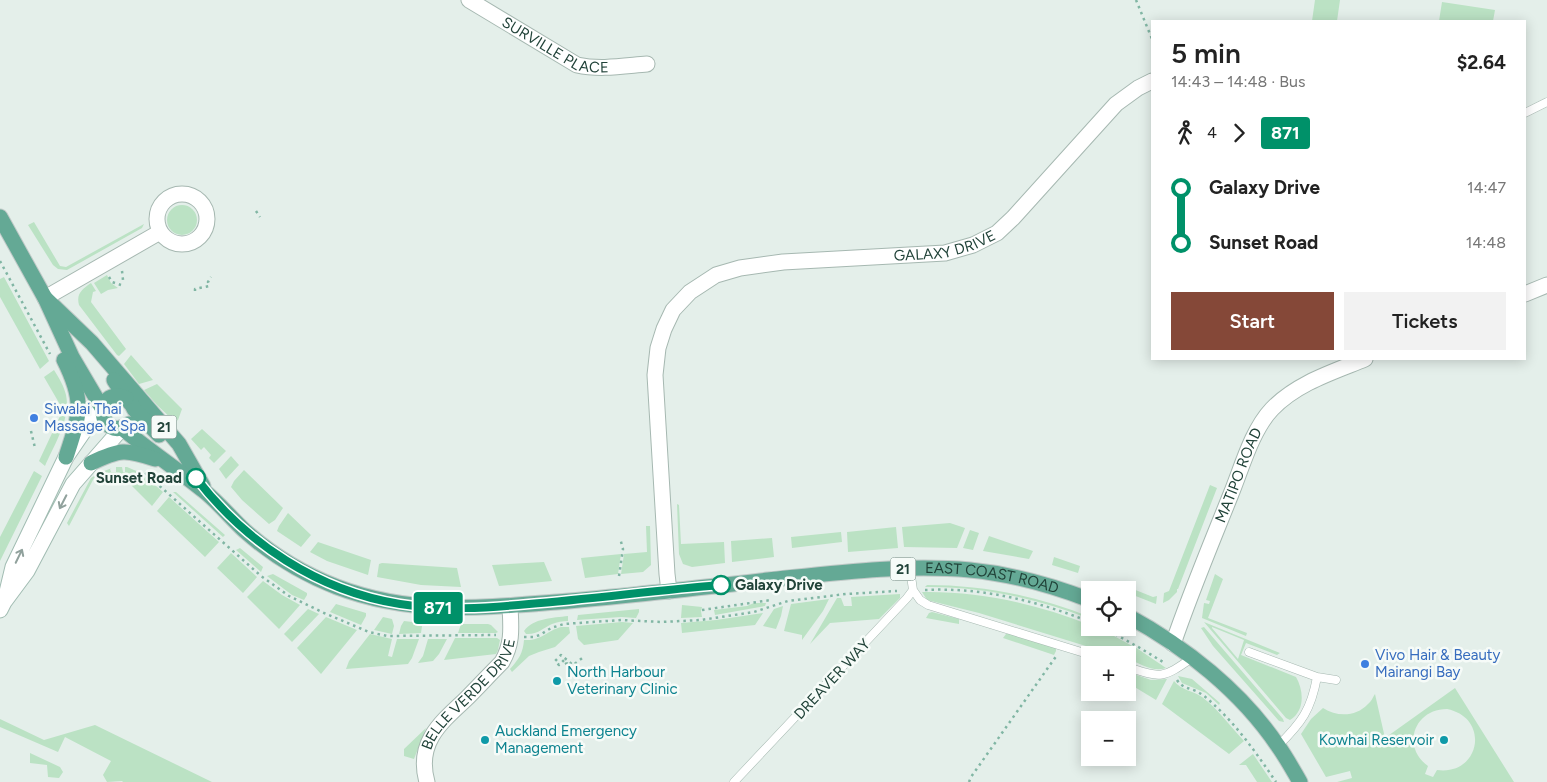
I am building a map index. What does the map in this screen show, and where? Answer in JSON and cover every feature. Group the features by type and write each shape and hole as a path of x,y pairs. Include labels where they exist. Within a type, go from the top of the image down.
{"main road":[{"name":"EAST COAST ROAD","path":"0,217 45,298 72,357 102,408"},
{"name":"EAST COAST ROAD","path":"45,298 92,343 179,444 206,492"},
{"path":"45,298 113,378 130,404"},
{"path":"45,298 59,347 78,396 77,420 66,457"},
{"path":"102,408 112,397 121,396 174,449 206,492"},
{"name":"21","path":"102,408 106,424 111,427 122,428 132,421 130,404"},
{"name":"EAST COAST ROAD","path":"122,428 206,492 246,532 279,557 300,570 338,587 376,600 428,608 510,606 848,572 910,568 970,570 1029,580 1081,597"},
{"path":"92,463 111,453 129,451 171,465"},
{"path":"1136,621 1192,658 1242,702 1278,746 1300,782"}],"street":[{"name":"SURVILLE PLACE","path":"469,0 577,65 589,68 606,68 647,64"},
{"name":"GALAXY DRIVE","path":"669,591 655,375 658,348 664,329 673,310 690,292 716,275 740,268 783,262 945,253 974,245 997,233 1013,218 1116,104 1138,88 1151,82"},
{"path":"45,298 160,232"},
{"path":"1526,294 1547,286"},
{"name":"MATIPO ROAD","path":"1173,644 1257,430 1272,409 1293,391 1312,380 1363,360"},
{"path":"1,608 13,567 66,457 92,419 102,408"},
{"path":"1,608 27,571 73,484 122,428"},
{"name":"BELLE VERDE DRIVE","path":"427,782 424,756 432,734 441,722 502,662 507,653 511,636 510,606"}],"lane":[{"path":"1526,112 1547,102"},
{"path":"910,568 913,590 920,600 928,605 1081,652"},
{"name":"DREAVER WAY","path":"734,782 913,590"},
{"path":"1249,652 1317,677 1336,680"},
{"path":"1136,669 1153,674 1163,674 1172,672 1192,658"},
{"path":"1278,746 1294,730 1308,708 1312,700 1317,677"}],"path":[{"path":"1136,0 1151,37"},
{"path":"256,211 260,217"},
{"path":"0,261 51,355"},
{"path":"108,273 112,282 122,285"},
{"path":"196,291 196,289 209,286 208,282 211,277"},
{"path":"31,431 35,448"},
{"path":"619,576 623,549 620,538"},
{"path":"522,637 540,635 551,628 564,624 621,620 661,622 701,620 754,612 788,601 846,594 913,590 950,589 987,593 1048,607 1081,619"},
{"path":"702,610 771,600"},
{"path":"1118,636 1154,656 1172,672 1179,684 1200,693 1220,710 1251,746 1276,782"},
{"path":"969,782 1063,646"},
{"path":"565,664 567,663 564,660 559,666 555,662 561,655 573,665 585,656"}],"green space":[{"path":"1315,0 1340,0 1337,20 1312,20"},
{"path":"1442,2 1495,10 1493,20 1439,20"},
{"path":"182,205 188,206 196,214 196,226 188,234 182,235 176,234 168,226 167,220 168,214 176,206"},
{"path":"34,222 60,266 66,267 144,224 142,228 67,270 58,269 53,265 28,225"},
{"path":"107,275 111,283 118,288 101,294 94,283"},
{"path":"4,277 49,361 40,369 0,297 0,279"},
{"path":"91,283 96,291 93,292 91,302 126,349 119,356 79,305 78,298 80,292"},
{"path":"131,355 153,380 139,384 124,364"},
{"path":"54,370 65,392 67,404 61,432 45,466 39,461 62,412 62,408 44,377"},
{"path":"157,384 182,409 178,420 175,422 144,390"},
{"path":"202,429 226,451 214,463 209,458 211,455 204,447 201,450 191,439"},
{"path":"231,456 239,465 226,479 219,469"},
{"path":"116,467 122,467 123,472 125,472 125,467 127,467 141,473 163,492 152,506 119,473 94,478 69,526 67,523 91,478 112,468 110,469 111,472 116,472"},
{"path":"244,470 283,508 275,520 269,524 242,500 231,487"},
{"path":"34,471 42,476 0,561 0,537"},
{"path":"1210,485 1217,488 1177,592 1163,603 1164,593 1169,591"},
{"path":"173,492 176,492 225,535 223,537"},
{"path":"169,497 219,542 205,557 157,511"},
{"path":"677,504 679,505 681,544 724,542 725,563 692,567 683,564 679,554"},
{"path":"288,513 311,535 301,547 277,531"},
{"path":"950,523 965,528 957,548 904,547 902,527"},
{"path":"646,526 650,526 651,565 643,572 621,574 624,554 647,552"},
{"path":"896,527 898,548 848,552 847,532"},
{"path":"970,530 979,533 973,550 963,548"},
{"path":"841,532 842,542 792,548 791,537"},
{"path":"989,536 1033,551 1029,559 983,551"},
{"path":"772,538 774,557 732,562 731,541"},
{"path":"318,542 371,560 368,575 327,561 310,552"},
{"path":"240,548 263,567 261,572 236,550"},
{"path":"231,553 257,577 243,593 217,568"},
{"path":"621,554 618,574 585,578 581,558"},
{"path":"1054,557 1080,566 1078,573 1052,565"},
{"path":"544,562 552,581 499,586 492,565"},
{"path":"379,564 457,568 461,587 421,585 377,577"},
{"path":"273,574 307,593 304,600 292,595 267,576"},
{"path":"1215,574 1223,579 1208,618 1247,633 1246,636 1202,618 1204,603 1209,604 1210,601 1206,600"},
{"path":"263,581 300,605 279,629 247,597"},
{"path":"927,585 969,587 1010,593 1050,603 1081,614 1081,616 1050,605 988,591 925,587"},
{"path":"1136,590 1153,597 1157,596 1156,604 1136,596"},
{"path":"922,592 987,596 1008,600 1050,611 1081,622 1081,636 1114,636 1132,646 1086,646 979,613 927,600"},
{"path":"900,594 900,598 879,619 830,623 810,644 837,598 841,598 844,606 852,606 851,597"},
{"path":"829,599 823,611 802,640 802,635 784,631 791,604"},
{"path":"754,603 766,603 765,606 715,615 714,610 747,606"},
{"path":"336,604 366,613 361,625 330,612"},
{"path":"682,605 702,607 702,617 681,618"},
{"path":"783,606 776,629 763,626 774,609"},
{"path":"308,609 319,614 292,642 284,634"},
{"path":"639,609 636,618 621,617 577,620 578,615"},
{"path":"932,612 959,619 959,624 926,618"},
{"path":"763,613 755,625 682,633 681,623"},
{"path":"568,616 568,621 554,623 537,632 526,634 524,631 538,621"},
{"path":"326,617 357,630 321,674 297,648"},
{"path":"383,617 392,619 394,626 392,634 374,630"},
{"path":"404,621 421,623 421,633 399,634"},
{"path":"622,622 633,623 618,640 584,645 578,639 576,626"},
{"path":"1204,622 1280,653 1277,655 1246,643 1241,655 1296,677 1301,688 1301,706 1290,720 1286,718","holes":["1212,627 1244,640 1238,659"]},
{"path":"461,624 488,624 498,632 458,633"},
{"path":"561,627 569,627 570,633 555,647 529,656 512,672 510,669 520,656 524,640 535,639"},
{"path":"1204,627 1284,722 1279,721 1213,646 1201,628"},
{"path":"1009,633 1056,648 1056,651 1054,655 1003,638"},
{"path":"370,634 392,639 388,656 392,657 397,639 419,639 408,664 346,669 349,661"},
{"path":"455,638 497,638 500,640 496,654 444,660"},
{"path":"428,639 447,639 433,661 418,663 423,656"},
{"path":"1136,648 1166,668 1151,668 1136,662"},
{"path":"1136,675 1151,680 1167,679 1156,700 1136,688"},
{"path":"1178,676 1192,679 1220,703 1219,705 1206,693 1182,683"},
{"path":"1174,681 1180,687 1208,702 1244,741 1229,754 1162,704"},
{"path":"1455,688 1514,782 1337,782 1352,778 1350,771 1326,777 1301,734 1311,719 1323,708 1334,713 1352,713 1363,708 1375,694 1385,738","holes":["1447,709 1461,714 1470,723 1475,734 1475,745 1471,756 1463,764 1452,769 1437,770 1433,777 1425,774 1428,766 1420,758 1413,740 1419,722 1426,715 1436,711"]},
{"path":"0,719 44,740 95,725 212,782 107,782 103,775 111,761 65,737 58,752 0,727"},
{"path":"426,728 414,759 404,756 404,749"},
{"path":"30,753 60,767 63,772 59,778 48,777 47,765 30,763"},
{"path":"1253,754 1272,782 1257,782 1246,765 1239,765"}],"bus line":[{"name":"871","path":"196,478 206,492 246,532 279,557 300,570 338,587 366,597 389,602 428,608 510,606 721,585"}],"place":[{"name":"Siwalai Thai Massage & Spa","path":"34,418"},
{"name":"Sunset Road","path":"196,478"},
{"name":"Galaxy Drive","path":"721,585"},
{"name":"Vivo Hair & Beauty Mairangi Bay","path":"1365,664"},
{"name":"North Harbour Veterinary Clinic","path":"557,681"},
{"name":"Auckland Emergency Management","path":"485,740"},
{"name":"Kowhai Reservoir","path":"1444,740"}]}
